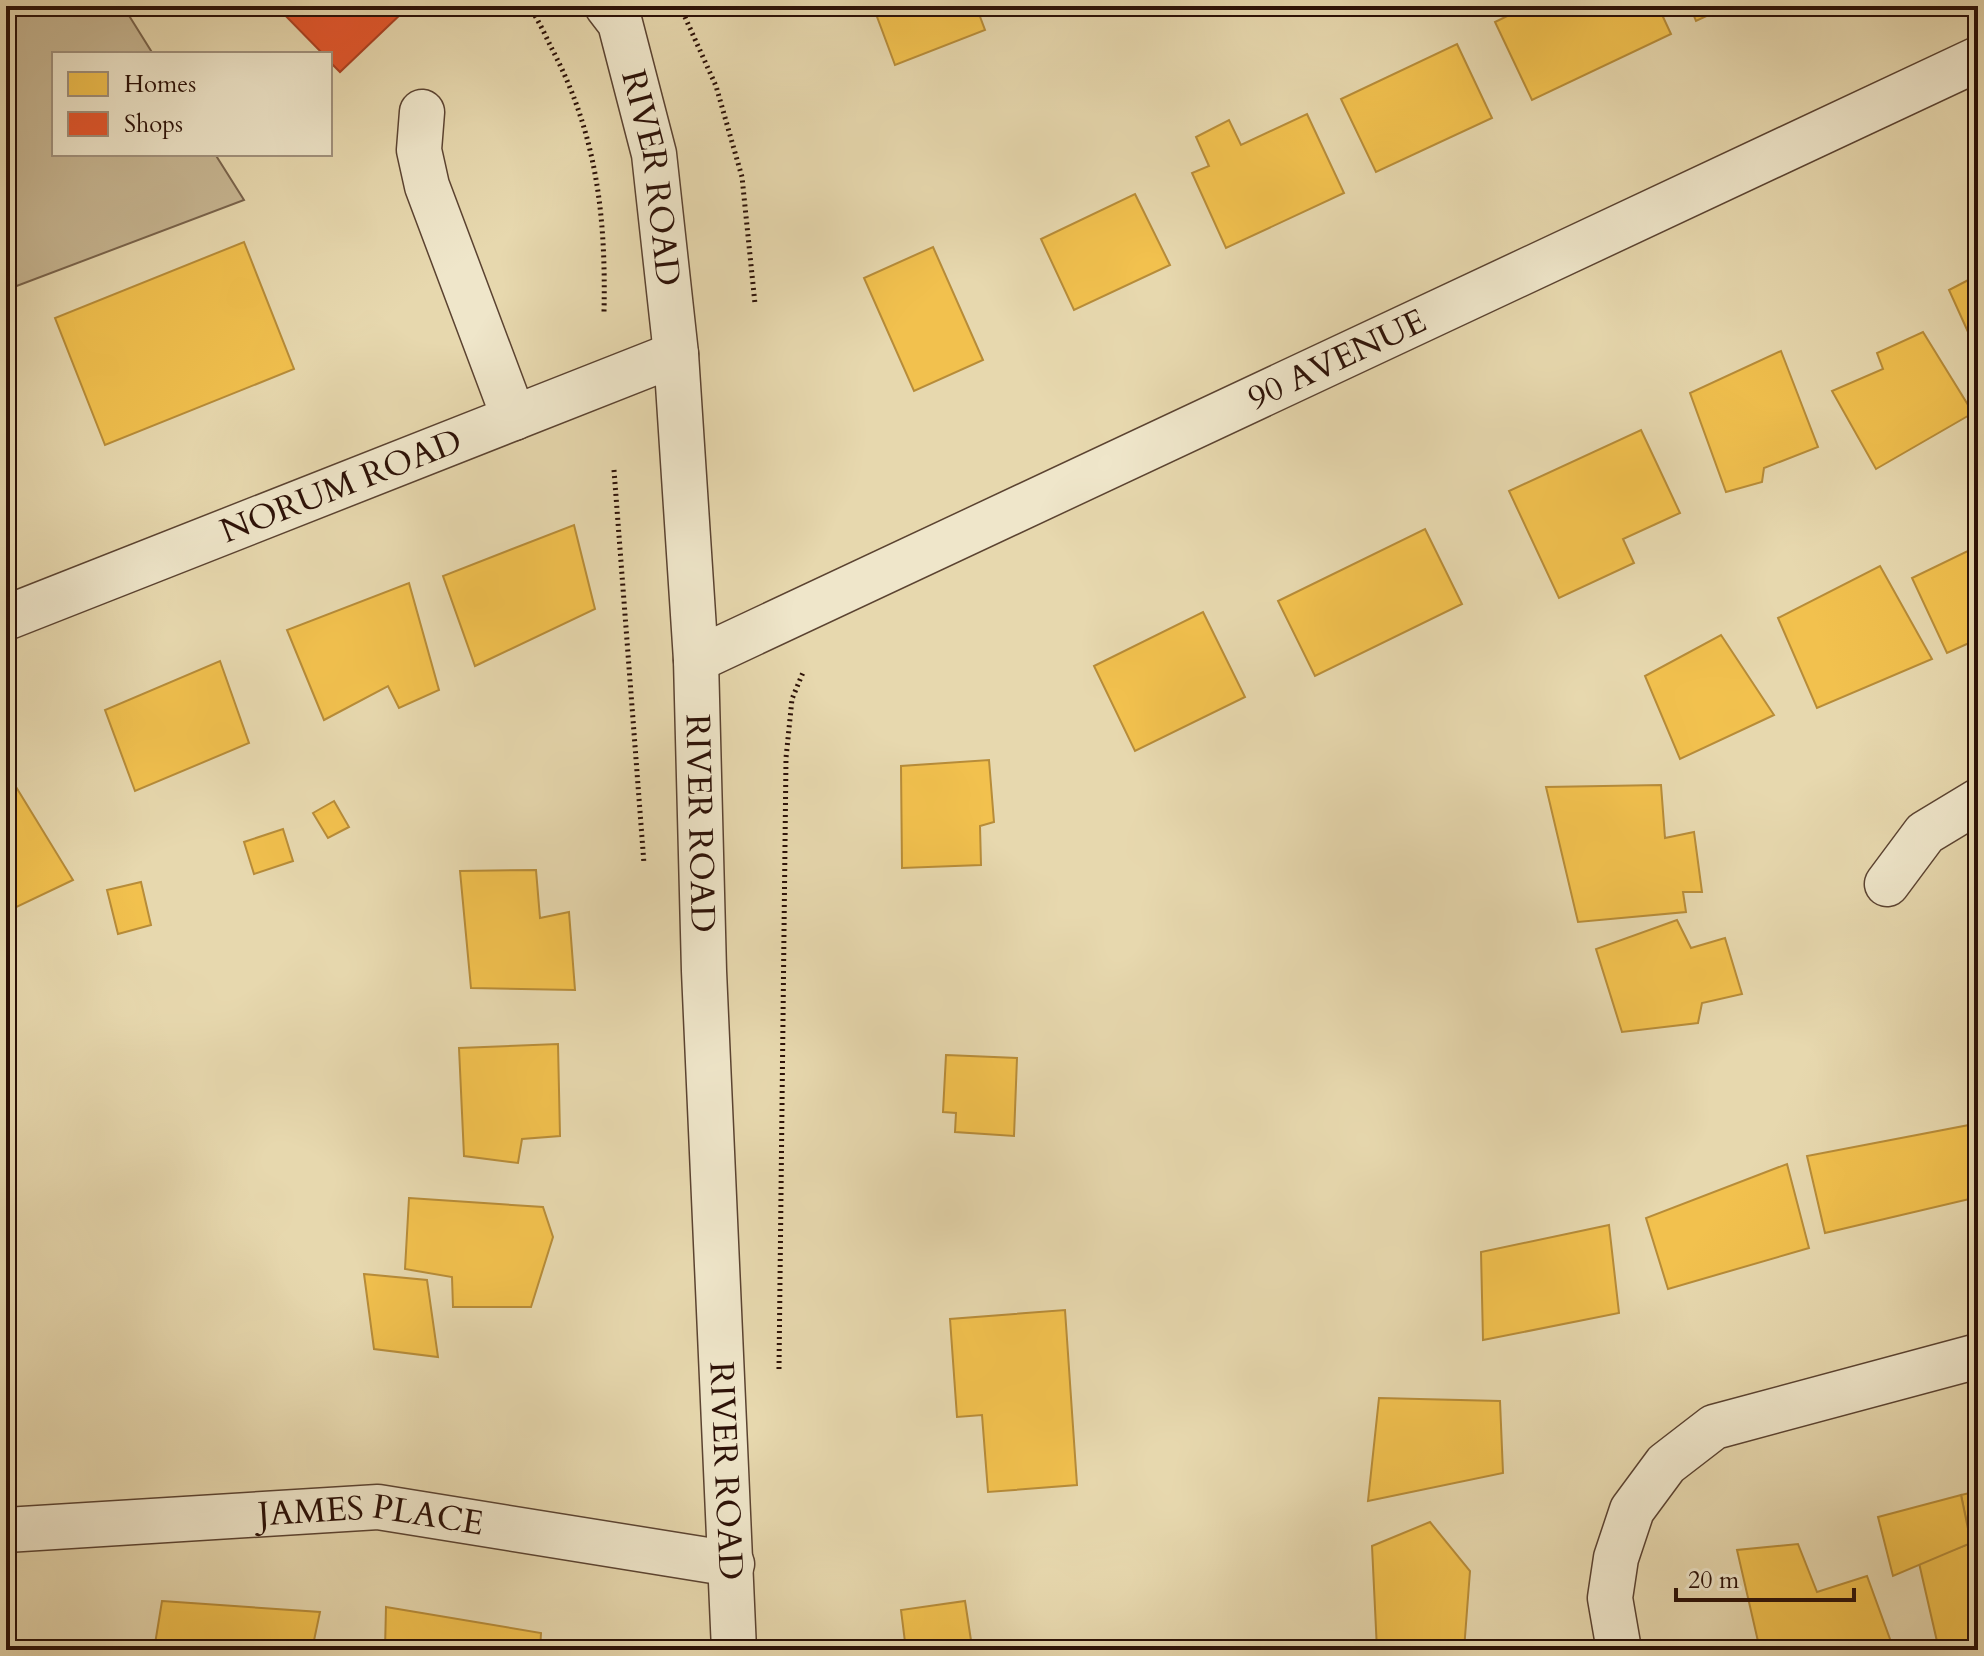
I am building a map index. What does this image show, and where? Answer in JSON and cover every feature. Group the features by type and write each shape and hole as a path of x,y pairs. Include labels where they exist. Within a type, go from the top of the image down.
{"street":[{"name":"RIVER ROAD","path":"607,6 620,23 654,154 676,354 696,660 704,971 734,1650"},
{"name":"90 AVENUE","path":"696,660 1978,59"},
{"path":"422,112 419,150 427,186 514,418"},
{"name":"NORUM ROAD","path":"6,618 676,354"},
{"path":"1887,884 1925,833 1978,801"},
{"path":"1619,1650 1610,1598 1616,1558 1632,1510 1666,1464 1714,1427 1978,1356"},
{"name":"JAMES PLACE","path":"6,1530 378,1507 732,1564"}],"path":[{"path":"528,6 573,89 592,151 606,239 604,312"},
{"path":"680,6 716,86 742,177 755,304"},
{"path":"779,1376 786,758 792,699 805,665"}],"shaded area":[{"path":"6,6 123,6 152,52 52,52 52,156 216,156 244,200 6,290"}],"building: Homes":[{"path":"873,6 976,6 985,30 895,65"},
{"path":"1528,6 1658,6 1671,34 1532,100 1495,22"},
{"path":"1690,6 1728,6 1696,21"},
{"path":"1457,44 1492,118 1376,172 1341,99"},
{"path":"1307,114 1344,193 1226,248 1192,173 1209,166 1196,137 1229,120 1241,145"},
{"path":"1135,194 1170,265 1074,310 1041,239"},
{"path":"244,242 294,369 105,445 55,318"},
{"path":"933,247 983,360 914,391 864,278"},
{"path":"1978,275 1978,354 1949,290"},
{"path":"1923,332 1973,413 1876,469 1832,391 1883,369 1877,353"},
{"path":"1781,351 1818,447 1764,468 1762,482 1726,492 1690,393"},
{"path":"1641,430 1680,513 1623,539 1634,563 1559,598 1509,491"},
{"path":"574,525 595,609 475,666 443,576"},
{"path":"1425,529 1462,604 1315,676 1278,601"},
{"path":"1978,546 1978,639 1947,653 1912,578"},
{"path":"1880,566 1932,659 1817,708 1778,618"},
{"path":"409,583 439,690 399,708 388,686 324,720 287,630"},
{"path":"1203,612 1245,697 1135,751 1094,666"},
{"path":"1721,635 1774,715 1680,759 1645,676"},
{"path":"220,661 249,743 135,791 105,710"},
{"path":"989,760 994,822 980,826 981,865 902,868 901,766"},
{"path":"13,782 73,880 6,912 6,787"},
{"path":"1661,785 1665,838 1694,832 1702,892 1683,892 1686,912 1578,922 1546,787"},
{"path":"334,801 349,827 328,838 313,813"},
{"path":"283,829 293,861 254,874 244,842"},
{"path":"536,870 540,918 569,912 575,990 471,988 460,871"},
{"path":"141,882 151,925 118,934 107,890"},
{"path":"1677,920 1691,948 1725,938 1742,994 1702,1003 1698,1023 1622,1032 1596,949"},
{"path":"558,1044 560,1136 522,1139 518,1163 464,1156 459,1048"},
{"path":"946,1055 1017,1058 1014,1136 955,1132 956,1113 943,1112"},
{"path":"1969,1125 1978,1197 1825,1233 1807,1156"},
{"path":"1787,1164 1809,1248 1668,1289 1646,1218"},
{"path":"409,1198 543,1207 553,1237 531,1307 453,1307 452,1277 405,1269"},
{"path":"1609,1225 1619,1313 1483,1340 1481,1252"},
{"path":"364,1274 427,1280 438,1357 374,1349"},
{"path":"1065,1310 1077,1485 988,1492 982,1415 957,1417 950,1319"},
{"path":"1379,1398 1500,1401 1503,1473 1368,1501"},
{"path":"1978,1491 1978,1643 1939,1650 1919,1563 1971,1543 1961,1495"},
{"path":"1961,1495 1971,1543 1893,1576 1878,1517"},
{"path":"1430,1522 1470,1571 1464,1650 1377,1650 1372,1546"},
{"path":"1798,1544 1817,1592 1867,1576 1894,1650 1760,1650 1737,1550"},
{"path":"162,1601 320,1612 312,1650 154,1650"},
{"path":"965,1601 972,1647 1011,1641 1012,1650 906,1650 901,1610"},
{"path":"386,1607 541,1633 540,1650 385,1650"}],"building: Shops":[{"path":"276,6 398,6 404,11 340,72 332,64 332,52 321,52"}]}
